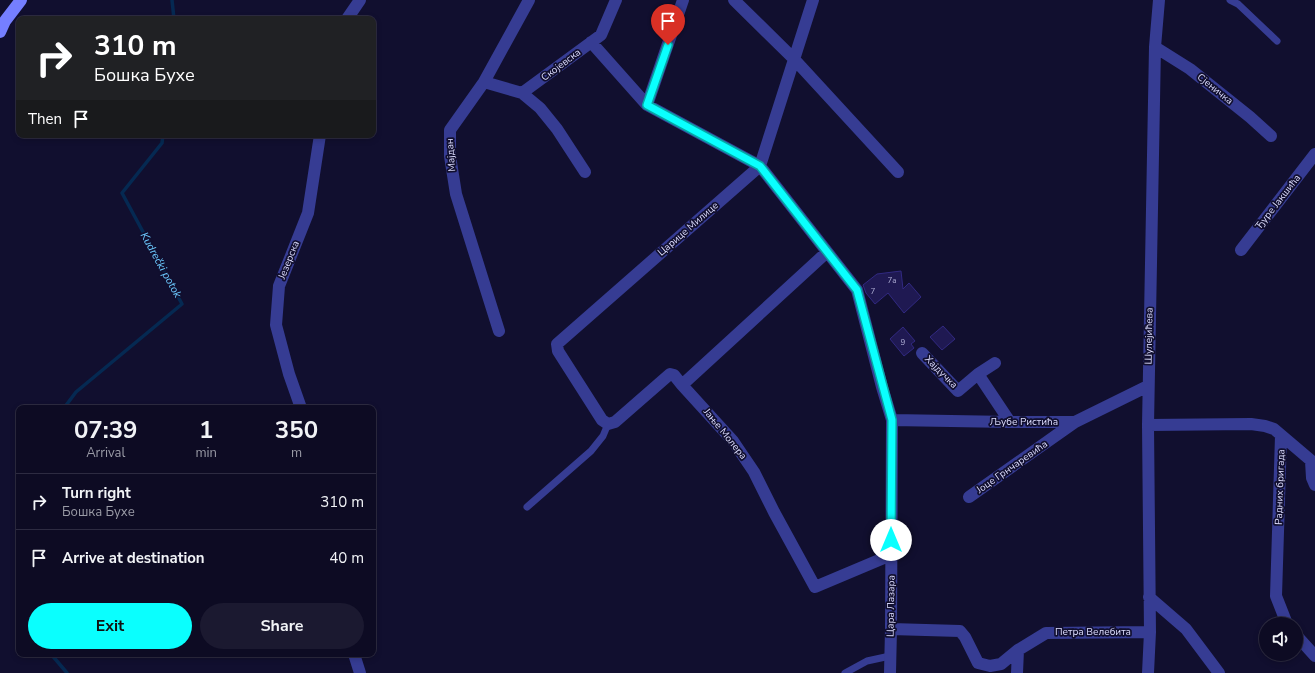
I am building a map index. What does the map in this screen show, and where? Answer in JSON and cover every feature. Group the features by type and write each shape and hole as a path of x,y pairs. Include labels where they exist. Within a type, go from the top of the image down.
{"street":[{"path":"0,32 5,21 21,0"},
{"path":"349,16 360,0"},
{"name":"Мајдан","path":"498,329 456,194 450,156 450,130 484,82 529,0"},
{"name":"Скојевска","path":"522,93 601,35 616,0"},
{"path":"647,105 683,0"},
{"path":"734,0 794,59 898,172"},
{"path":"760,166 813,0"},
{"name":"Шулејићева","path":"1148,673 1150,632 1148,386 1155,47 1159,0"},
{"name":"Цара Лазара","path":"591,42 647,105 760,166 857,290 892,420 890,673"},
{"name":"Сјеничка","path":"1155,47 1190,69 1250,117 1271,136"},
{"path":"484,82 522,93 540,108 557,129 585,172"},
{"name":"Језерска","path":"300,405 289,374 276,325 279,286 308,213 320,138"},
{"name":"Ђуре Јакшића","path":"1241,250 1315,154"},
{"name":"Царице Милице","path":"608,424 602,420 558,351 557,344 760,166"},
{"path":"608,424 615,422 670,374 674,375 682,385 827,252"},
{"name":"Хајдучка","path":"922,353 958,391 978,374 995,363"},
{"path":"978,374 1010,422"},
{"name":"Јање Молера","path":"682,385 733,442 754,472 815,587 891,555"},
{"name":"Љубе Ристића","path":"892,420 1075,422 1148,386"},
{"name":"Јоце Грнчаревића","path":"969,497 1075,422"},
{"name":"Радних бригада","path":"1148,425 1251,424 1274,429 1281,436 1276,596 1284,617"},
{"path":"1281,436 1313,462 1312,478 1315,485"},
{"path":"1149,597 1186,629 1219,673"},
{"name":"Петра Велебита","path":"891,629 960,631 965,637 978,663 990,666 1002,664 1018,650 1046,632 1150,632"},
{"path":"1303,643 1315,656"},
{"path":"1017,673 1018,650"},
{"path":"355,657 360,673"}],"lane":[{"path":"1230,0 1238,4 1277,41"},
{"path":"527,507 591,451 603,436 608,424"},
{"path":"845,673 866,662 890,656"}],"building":[{"path":"901,271 903,289 909,283 921,297 904,313 888,293 875,304 866,293 863,285 877,274"},
{"path":"943,326 955,339 942,350 930,337"},
{"path":"903,327 915,341 911,344 914,348 904,356 890,339"}],"waterway":[{"name":"Kudrečki potok","path":"172,0 174,16"},
{"name":"Kudrečki potok","path":"66,405 76,392 182,304 122,193 162,143 163,138"},
{"name":"Kudrečki potok","path":"54,657 67,673"}],"route":[{"path":"668,45 647,105 760,166 857,290 892,420 891,540"}]}
